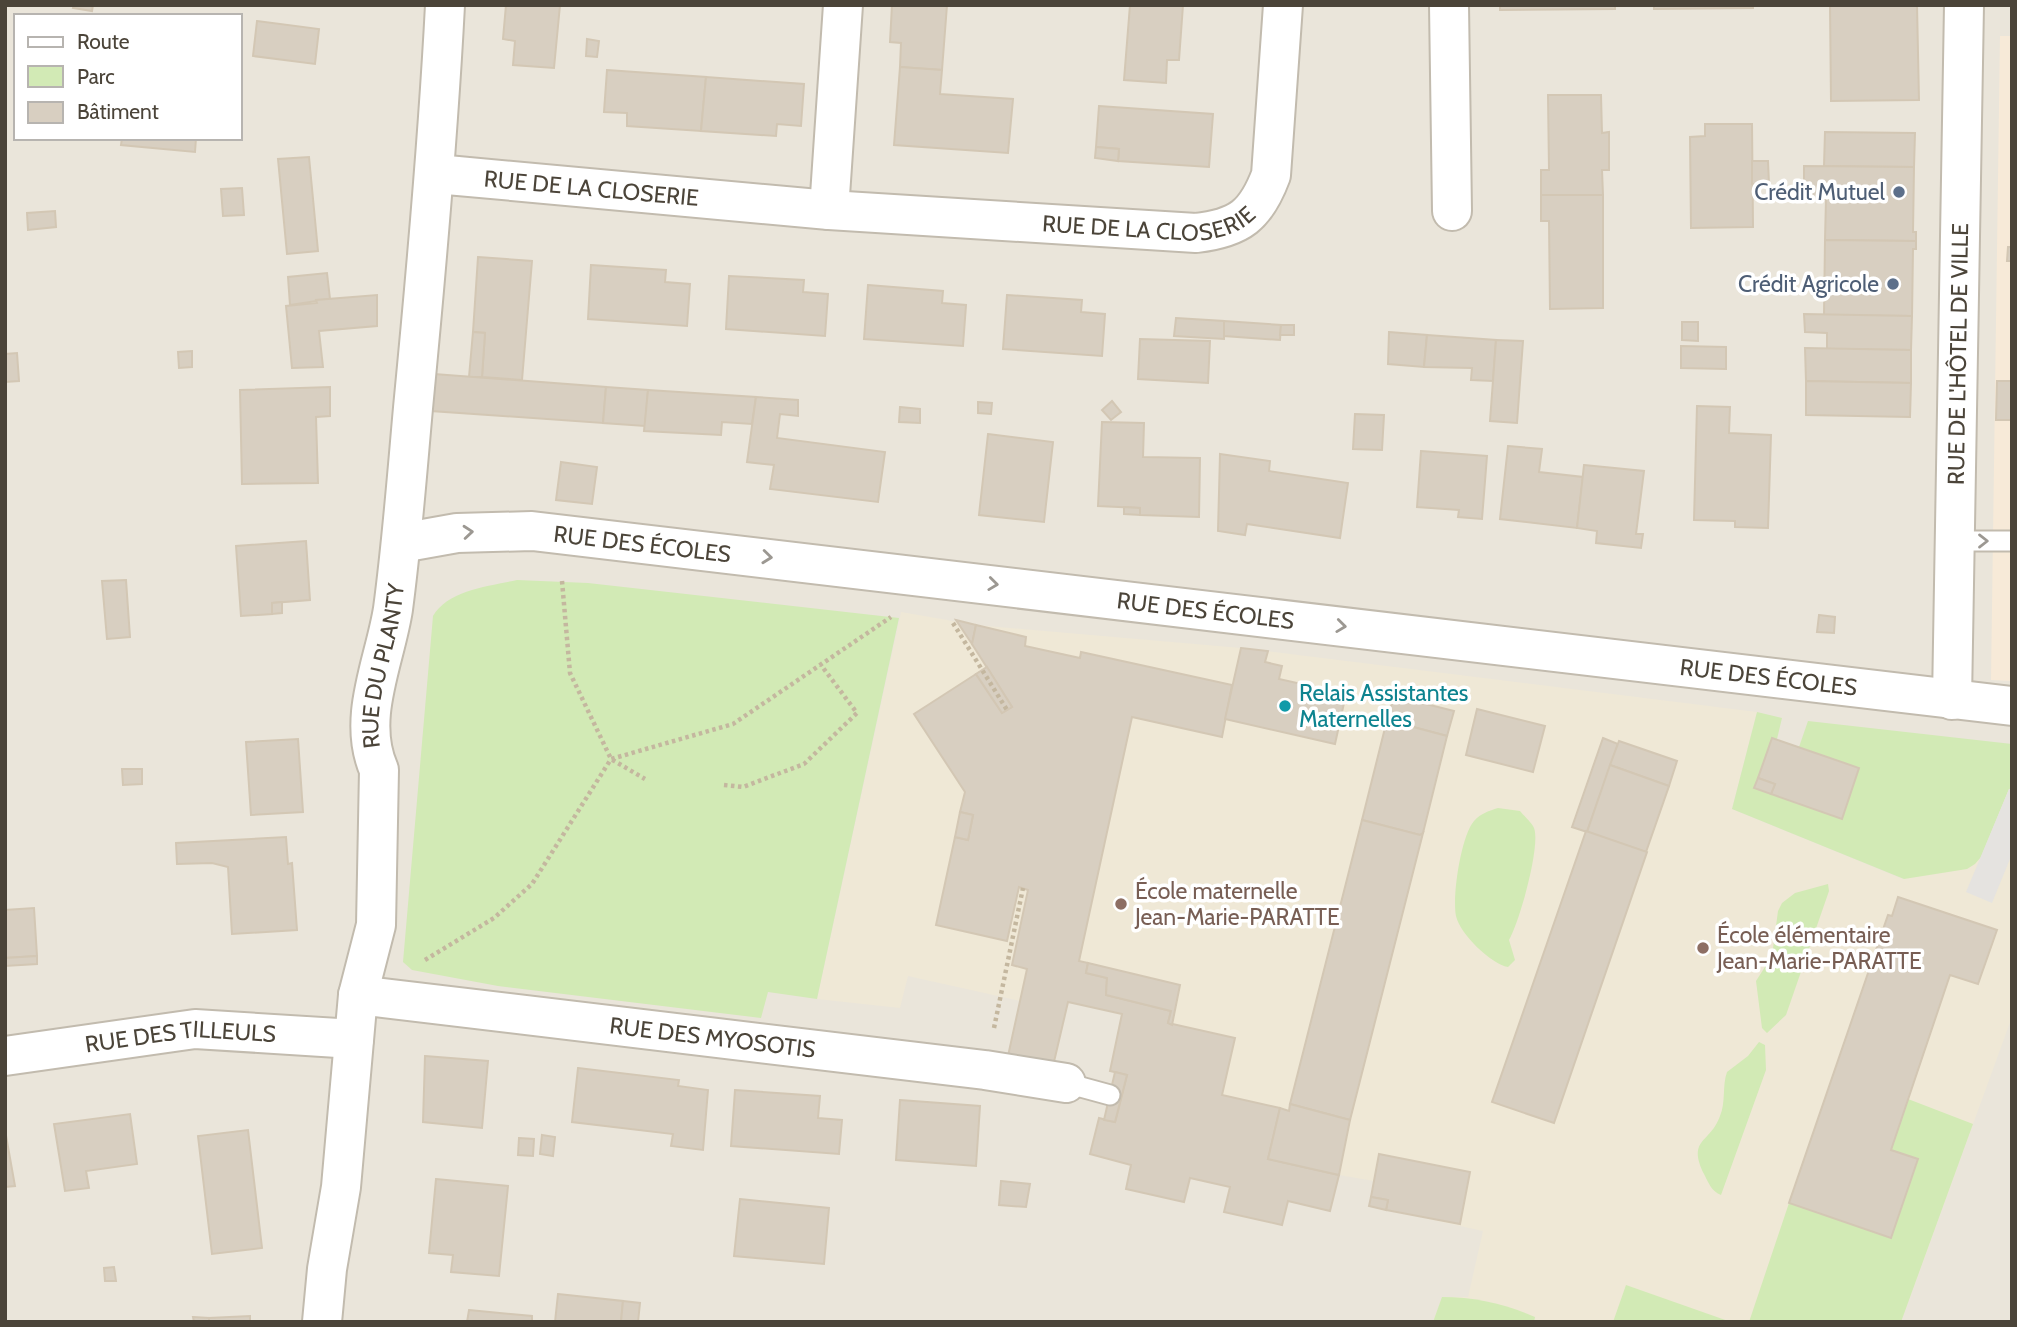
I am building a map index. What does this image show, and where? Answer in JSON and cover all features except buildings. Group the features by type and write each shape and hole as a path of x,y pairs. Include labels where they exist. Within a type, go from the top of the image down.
{"street":[{"name":"RUE DU PLANTY","path":"322,1322 327,1269 341,1187 354,1039 374,997 373,914 379,770 371,750 377,712 377,672 392,613 401,543 436,174 445,5"},
{"path":"829,210 843,5"},
{"name":"RUE DE LA CLOSERIE","path":"436,174 829,210 1196,233 1222,230 1244,219 1262,199 1271,175 1283,5"},
{"path":"1449,5 1452,211"},
{"name":"RUE DE L'HÔTEL DE VILLE","path":"1952,700 1964,5"},
{"name":"RUE DES ÉCOLES","path":"401,543 468,532 532,531 948,578 2012,706"},
{"name":"RUE DES MYOSOTIS","path":"374,997 985,1070 1066,1083"},
{"name":"RUE DES TILLEULS","path":"5,1056 195,1029 354,1039"}],"lane":[{"path":"1955,541 2012,541"},
{"path":"1066,1083 1110,1096"}],"path":[{"path":"948,578 939,612 950,619 1007,710"},
{"path":"562,581 570,673 611,759 645,779"},
{"path":"374,997 450,942 494,918 532,884 611,759 733,724 890,617 901,614"},
{"path":"724,785 743,787 804,764 857,713 821,665"},
{"path":"985,1070 1023,888"}],"shaded area":[{"path":"5,5 2012,5 2012,1322 5,1322"},
{"path":"2000,36 2012,36 2012,681 1991,680"},
{"path":"901,612 976,625 1241,648 1757,712 1732,809 1903,879 2012,744 2012,1017 1901,1322 1433,1322 1442,1297 1468,1297 1483,1231 1369,1206 1374,1181 1339,1175 1330,1211 1288,1201 1282,1225 1224,1212 1229,1187 1190,1178 1184,1202 1126,1189 1131,1165 1090,1154 1099,1118 1104,1119 1115,1073 1110,1071 1122,1014 1068,1002 1053,1066 1008,1056 1020,1001 908,976 900,1008 817,999"},
{"path":"2009,789 2012,790 2012,854 1992,903 1966,892"}],"green space":[{"path":"517,580 588,583 899,618 817,999 768,992 761,1018 498,986 412,970 403,962 433,616 440,607 459,595"},
{"path":"1757,712 1782,718 1777,739 1772,738 1755,788 1842,819 1859,768 1799,747 1808,721 2012,744 2012,790 2009,789 1981,857 1967,869 1904,879 1732,809"},
{"path":"1498,808 1520,811 1533,826 1535,837 1528,884 1509,940 1515,960 1508,967 1493,960 1470,939 1459,923 1455,907 1459,867 1469,829 1479,816"},
{"path":"1828,884 1829,891 1786,1015 1767,1033 1762,1028 1756,981 1772,956 1778,911 1782,903 1795,893"},
{"path":"1759,1042 1765,1045 1766,1070 1721,1195 1713,1189 1704,1174 1699,1162 1699,1147 1720,1116 1727,1072 1748,1056"},
{"path":"1908,1099 1973,1124 1901,1322 1749,1322 1789,1203 1891,1238 1918,1160 1891,1150"},
{"path":"1626,1285 1731,1322 1613,1322"},
{"path":"1442,1297 1466,1298 1502,1305 1535,1317 1534,1322 1433,1322"}],"place":[{"name":"Crédit Mutuel","path":"1899,192"},
{"name":"Crédit Agricole","path":"1893,284"},
{"name":"Relais Assistantes Maternelles","path":"1285,706"},
{"name":"École maternelle Jean-Marie-PARATTE","path":"1121,904"},
{"name":"École élémentaire Jean-Marie-PARATTE","path":"1703,948"}]}
